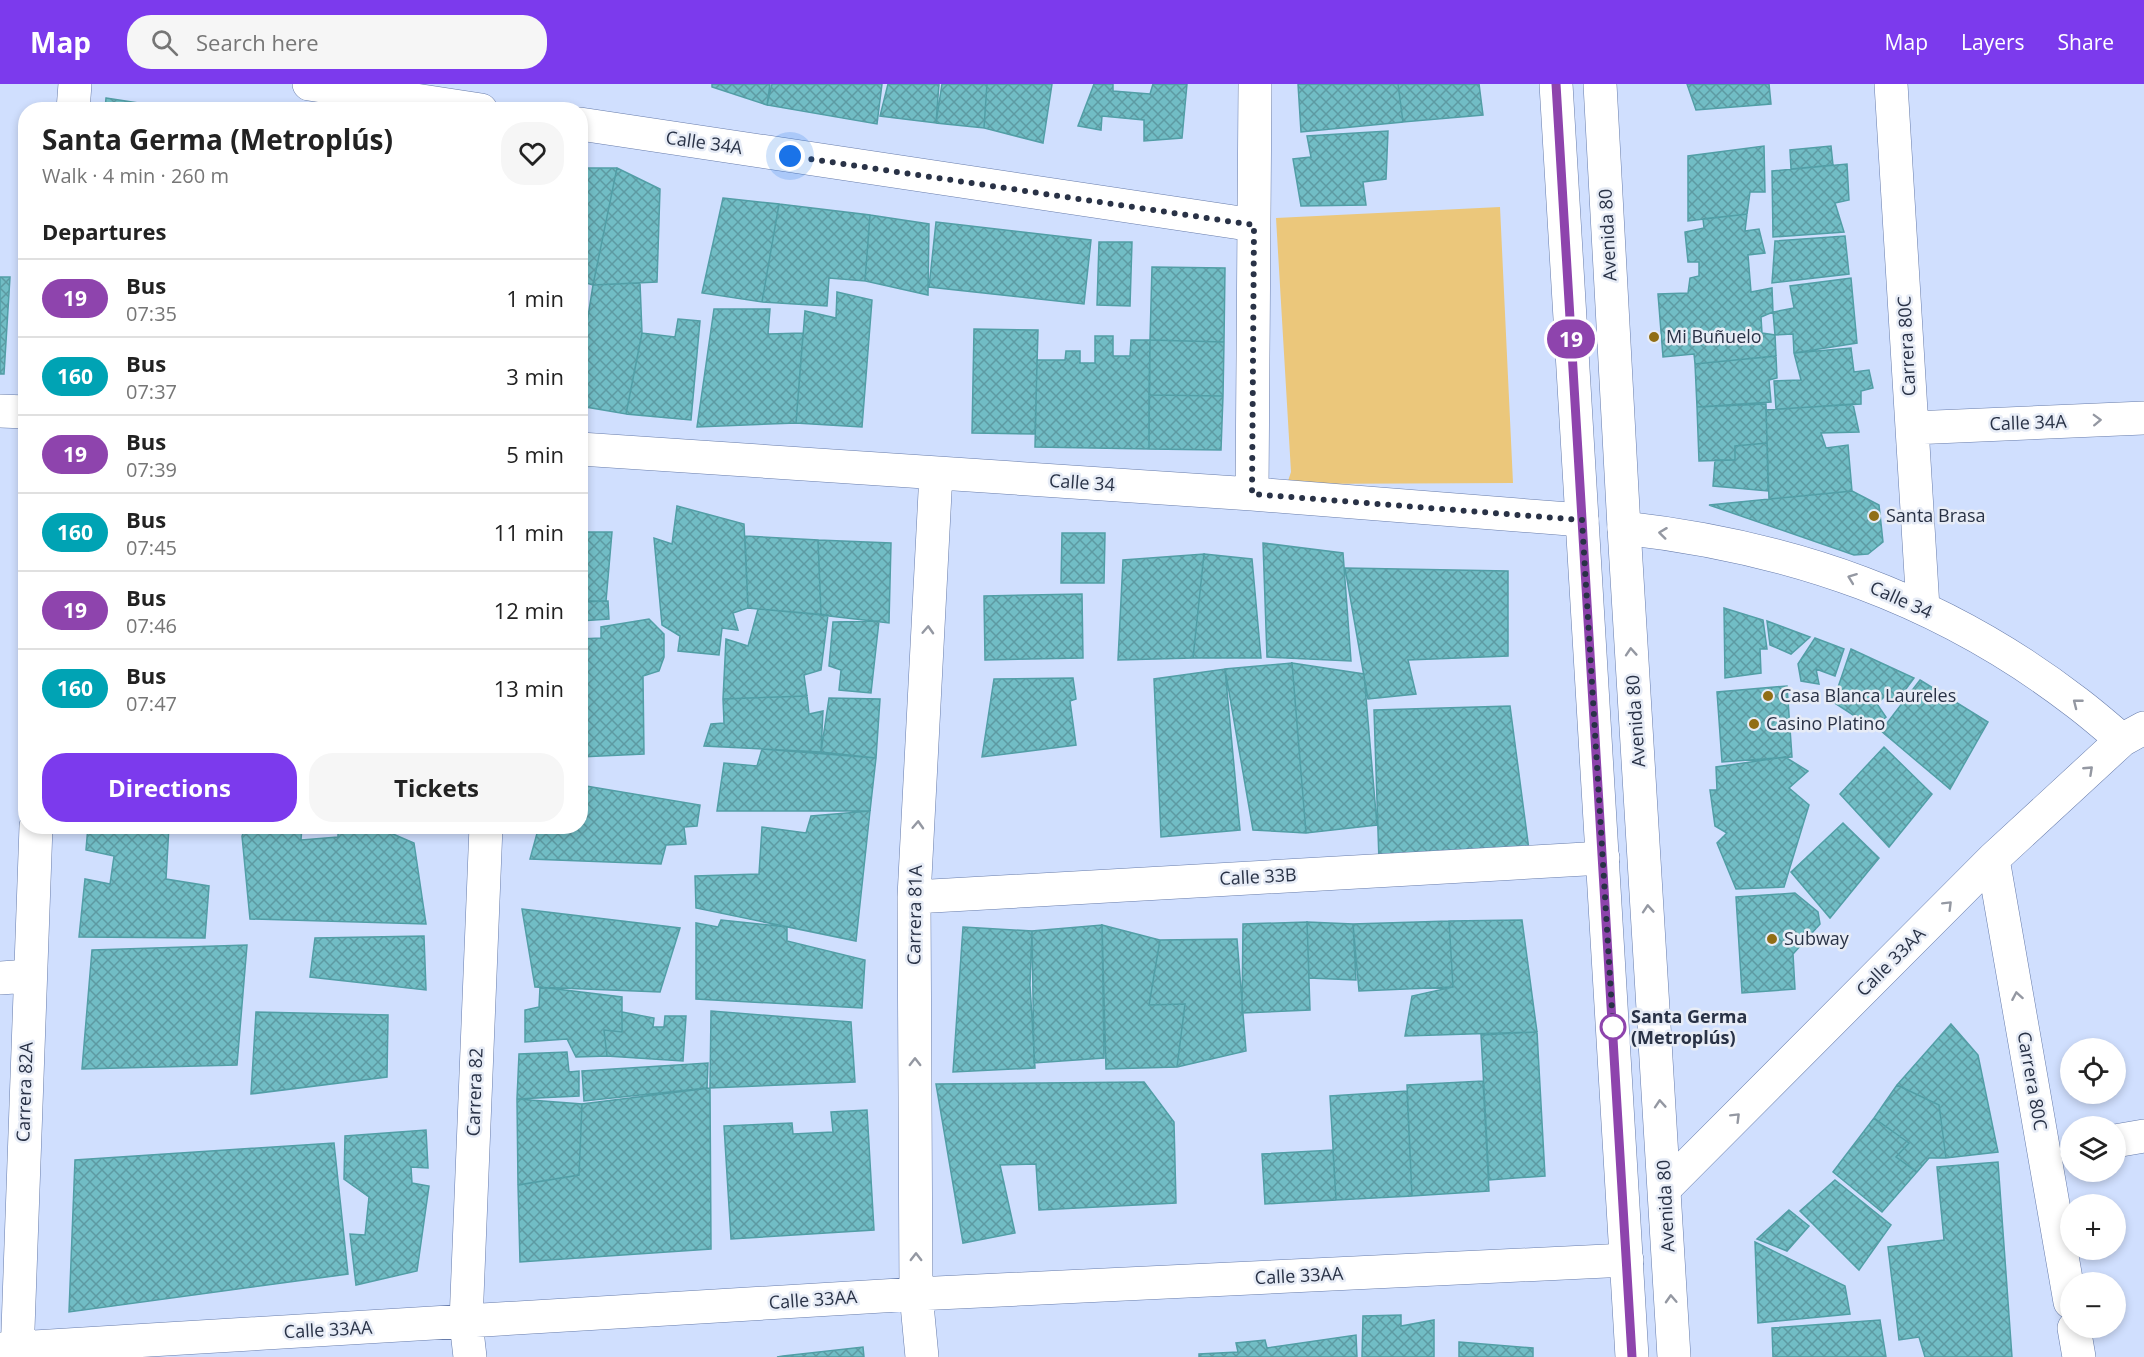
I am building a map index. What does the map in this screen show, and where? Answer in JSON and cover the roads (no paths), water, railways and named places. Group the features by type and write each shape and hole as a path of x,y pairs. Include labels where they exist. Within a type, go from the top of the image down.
{"street":[{"path":"74,102 75,84"},
{"path":"309,84 428,102"},
{"path":"1252,494 1255,84"},
{"path":"1556,84 1632,1357"},
{"name":"Avenida 80","path":"1600,84 1624,528 1674,1357"},
{"name":"Carrera 80C","path":"1891,84 1923,608"},
{"name":"Calle 34A","path":"588,125 1254,225"},
{"path":"0,411 18,412"},
{"name":"Calle 34A","path":"1912,428 2144,418"},
{"name":"Calle 34","path":"588,450 1252,494 1582,520"},
{"name":"Carrera 81A","path":"922,1357 916,1294 914,897 936,473"},
{"name":"Calle 34","path":"1624,528 1755,549 1841,574 1923,608 1976,636 2027,667 2076,702 2133,734"},
{"name":"Calle 33AA","path":"1665,1188 1993,860 2133,734"},
{"name":"Carrera 82A","path":"11,1351 15,977 35,834"},
{"name":"Carrera 82","path":"470,1357 466,1322 486,834"},
{"name":"Calle 33B","path":"914,897 1603,858"},
{"name":"Carrera 80C","path":"1993,860 2057,1150 2067,1272"},
{"path":"2126,1139 2144,1136"},
{"name":"Calle 33AA","path":"11,1351 916,1294 1627,1260"},
{"path":"2076,1338 2079,1357"}],"place":[{"name":"Mi Buñuelo","path":"1654,337"},
{"name":"Santa Brasa","path":"1874,516"},
{"name":"Casa Blanca Laureles","path":"1768,696"},
{"name":"Casino Platino","path":"1754,724"},
{"name":"Subway","path":"1772,939"},
{"name":"Santa Germa (Metroplús)","path":"1613,1027"}]}
